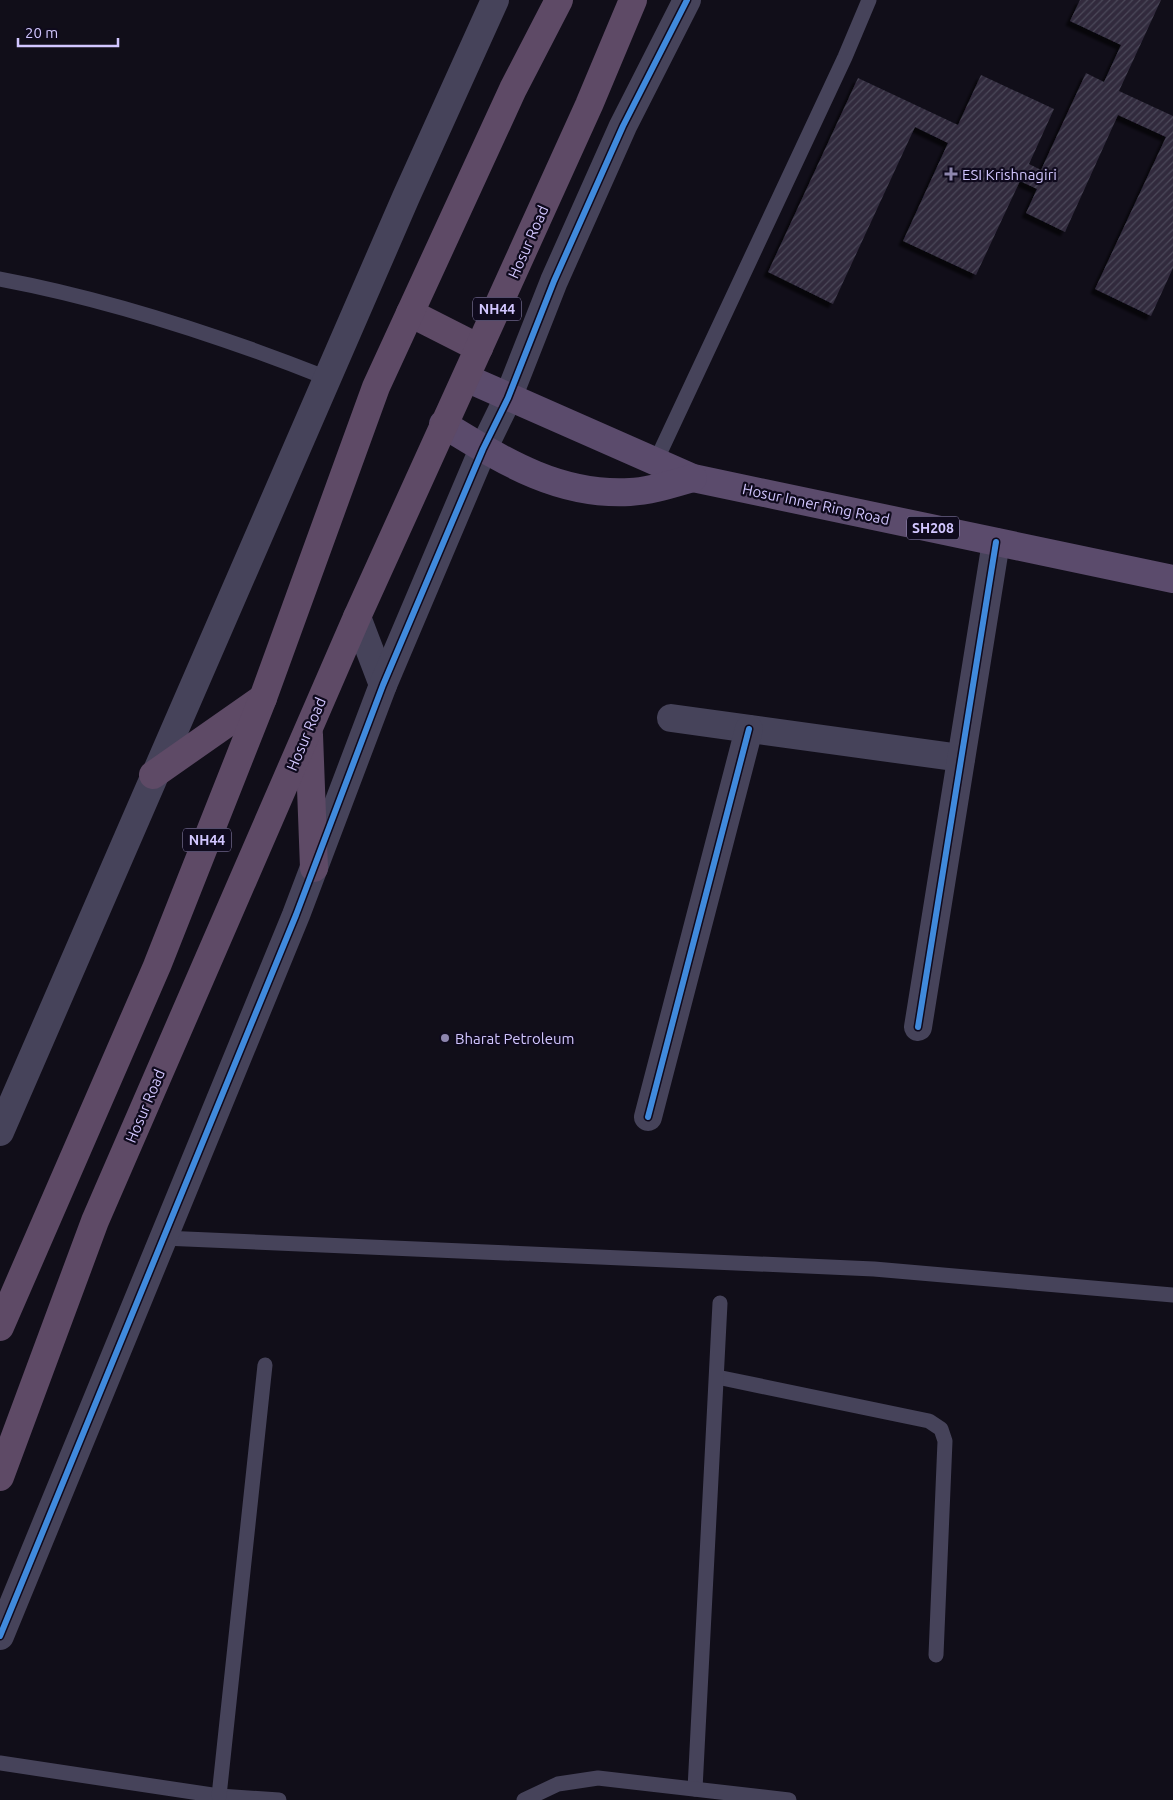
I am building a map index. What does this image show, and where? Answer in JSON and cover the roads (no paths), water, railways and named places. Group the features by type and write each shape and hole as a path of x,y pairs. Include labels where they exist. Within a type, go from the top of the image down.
{"highway":[{"name":"NH44","path":"0,1326 157,966 263,698 376,387 513,89 559,0"},
{"name":"Hosur Road","path":"0,1477 95,1221 356,617 590,105 633,0"},
{"path":"410,313 479,348"},
{"path":"153,775 263,698"},
{"path":"308,729 314,868"}],"main road":[{"name":"Hosur Inner Ring Road","path":"466,378 655,463 693,478 1173,579"},
{"name":"Hosur Inner Ring Road","path":"443,424 483,449 555,484 630,492 658,488 693,478"}],"street":[{"path":"0,1132 153,775 495,0"},
{"path":"0,1636 314,868 383,685 483,449 508,398 554,281 623,126 687,0"},
{"path":"918,1027 996,542"},
{"path":"356,617 383,685"},
{"path":"671,718 961,758"},
{"path":"648,1117 750,729"}],"lane":[{"path":"655,463 846,57 869,0"},
{"path":"0,279 60,291 244,345 327,378"},
{"path":"163,1238 874,1269 1173,1296"},
{"path":"695,1789 720,1303"},
{"path":"219,1796 265,1365"},
{"path":"717,1377 929,1421 941,1429 945,1441 936,1654"},
{"path":"0,1763 219,1796 279,1800"},
{"path":"524,1800 558,1784 598,1778 789,1800"}],"place":[{"name":"ESI Krishnagiri","path":"951,174"},
{"name":"Bharat Petroleum","path":"445,1038"}]}
